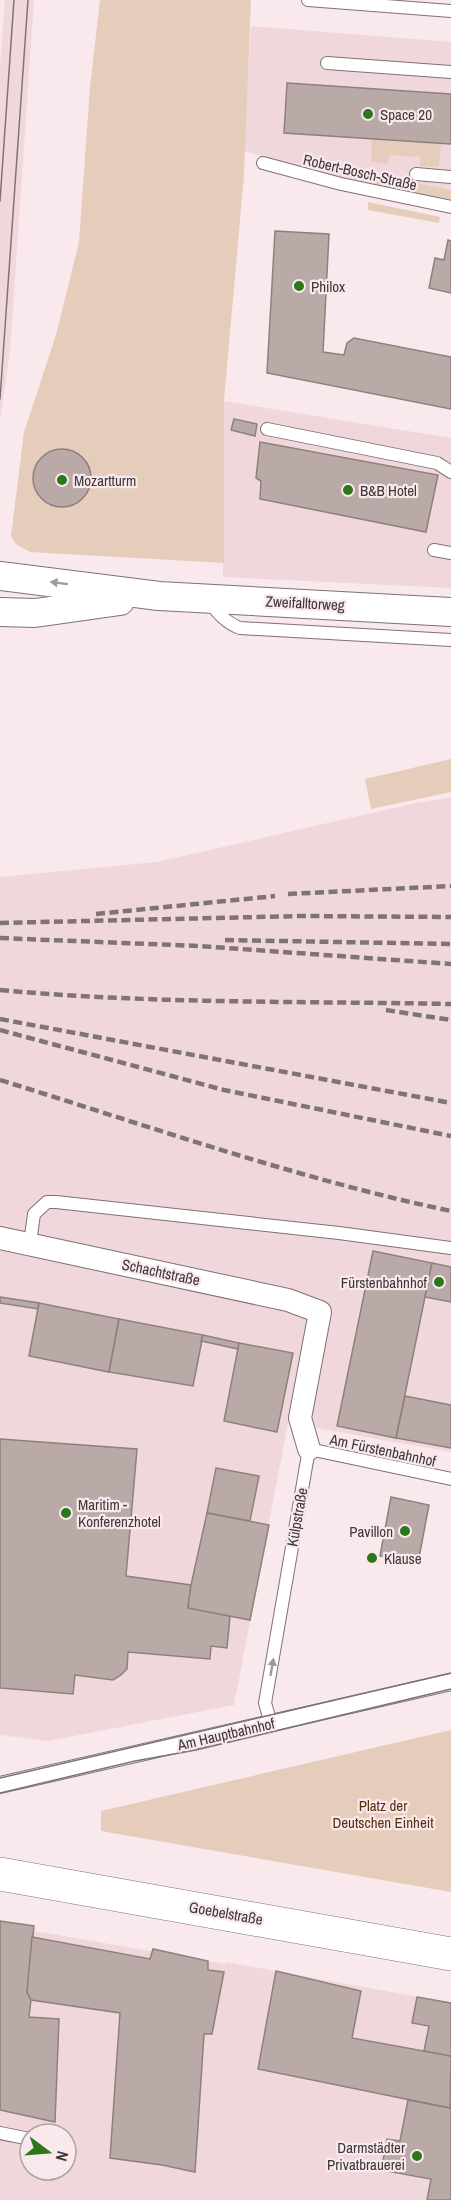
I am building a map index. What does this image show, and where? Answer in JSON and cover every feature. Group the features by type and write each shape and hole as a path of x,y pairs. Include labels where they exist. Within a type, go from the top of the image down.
{"main road":[{"name":"Goebelstraße","path":"0,1874 451,1953"}],"street":[{"name":"Zweifalltorweg","path":"0,576 159,596 451,612"},
{"name":"Zweifalltorweg","path":"0,612 35,613 159,596"},
{"name":"Schachtstraße","path":"0,1238 288,1300 320,1312"},
{"name":"Külpstraße","path":"309,1449 300,1418 320,1312"},
{"name":"Am Hauptbahnhof","path":"0,1785 451,1682"}],"lane":[{"path":"308,0 451,11"},
{"path":"327,63 451,72"},
{"name":"Robert-Bosch-Straße","path":"263,164 349,186 451,207"},
{"name":"Robert-Bosch-Straße","path":"416,174 451,177"},
{"path":"267,429 437,463 451,472"},
{"path":"434,550 451,553"},
{"path":"205,598 223,619 240,628 451,640"},
{"path":"30,1243 34,1214 47,1203 56,1202 339,1233 451,1248"},
{"name":"Am Fürstenbahnhof","path":"309,1449 451,1479"},
{"name":"Külpstraße","path":"269,1724 265,1703 309,1449"},
{"path":"0,2133 18,2137"}],"shaded area":[{"path":"5,0 34,0 10,351 0,420 0,66"},
{"path":"251,26 451,42 451,201 369,185 243,151"},
{"path":"224,401 451,438 451,588 223,577"},
{"path":"451,797 451,1452 288,1423 234,1705 48,1741 0,1735 0,877 157,862 411,804"},
{"path":"0,1925 225,1964 226,1962 451,2003 451,2200 0,2200"}],"green space":[{"path":"100,0 251,0 244,175 224,400 224,563 30,552 16,544 11,536 24,432 56,335 79,242 90,87"},
{"path":"372,139 441,143 439,167 420,166 420,157 389,155 388,164 371,162"},
{"path":"372,174 451,190 451,201 369,185"},
{"path":"368,202 440,217 439,223 368,210"},
{"path":"451,759 451,792 371,809 365,779"},
{"name":"Platz der Deutschen Einheit","path":"451,1730 451,1892 101,1831 101,1811"}],"building":[{"name":"Space 20","path":"287,83 451,94 451,144 284,133"},
{"name":"Philox","path":"275,231 329,234 323,352 344,355 347,343 354,338 451,357 451,409 267,373"},
{"path":"448,240 451,241 451,293 429,288 435,258 444,260"},
{"path":"234,419 257,424 255,436 231,430"},
{"name":"B&B Hotel","path":"260,442 438,475 426,532 260,499 261,481 256,478"},
{"name":"Mozartturm","path":"56,449 68,449 83,457 91,472 91,484 83,499 68,507 56,507 41,499 33,484 33,472 41,457"},
{"path":"373,1251 432,1263 396,1438 337,1426"},
{"name":"Fürstenbahnhof","path":"432,1263 451,1267 451,1302 425,1297"},
{"path":"0,1297 39,1303 38,1309 0,1303"},
{"path":"39,1303 119,1319 109,1372 29,1356"},
{"path":"119,1319 203,1335 193,1386 109,1372"},
{"path":"203,1335 239,1343 238,1349 201,1341"},
{"path":"239,1343 293,1353 277,1432 224,1421"},
{"path":"405,1396 451,1405 451,1448 396,1438"},
{"name":"Maritim - Konferenzhotel","path":"0,1439 137,1449 126,1576 191,1585 188,1608 230,1616 227,1648 211,1646 210,1659 128,1652 127,1669 121,1675 113,1680 75,1675 73,1694 0,1688"},
{"path":"216,1468 259,1476 250,1521 207,1513"},
{"name":"Pavillon","path":"391,1497 429,1505 418,1563 380,1556"},
{"path":"207,1513 269,1525 250,1620 188,1608"},
{"path":"0,1921 34,1926 27,1992 31,2000 29,2017 59,2019 55,2122 0,2110"},
{"path":"32,1937 150,1959 153,1949 208,1961 208,1970 224,1972 212,2034 204,2034 195,2172 110,2158 120,2013 31,2000 27,1992"},
{"path":"276,1971 361,1991 352,2038 451,2056 450,2108 258,2069"},
{"path":"417,1997 451,2003 451,2056 424,2051 429,2026 412,2023"},
{"name":"Darmstädter Privatbrauerei","path":"408,2100 450,2108 451,2103 451,2200 427,2200 431,2179 381,2170 387,2139 400,2141"}],"tram line":[{"path":"0,201 14,0"},
{"path":"0,399 28,0"},
{"path":"0,1778 451,1673"},
{"path":"0,1793 135,1761 196,1750 451,1689"}],"railway":[{"path":"288,894 451,886"},
{"path":"96,914 275,896"},
{"path":"0,923 302,916 451,917"},
{"path":"0,938 199,946 451,964"},
{"path":"225,940 451,944"},
{"path":"0,990 169,1000 451,1004"},
{"path":"386,1010 451,1020"},
{"path":"0,1019 451,1103"},
{"path":"0,1030 224,1090 451,1136"},
{"path":"0,1080 280,1168 451,1211"}],"place":[{"name":"Space 20","path":"368,114"},
{"name":"Philox","path":"299,286"},
{"name":"Mozartturm","path":"62,480"},
{"name":"B&B Hotel","path":"348,490"},
{"name":"Fürstenbahnhof","path":"439,1282"},
{"name":"Maritim - Konferenzhotel","path":"66,1513"},
{"name":"Pavillon","path":"405,1531"},
{"name":"Klause","path":"372,1558"},
{"name":"Darmstädter Privatbrauerei","path":"417,2156"}]}
